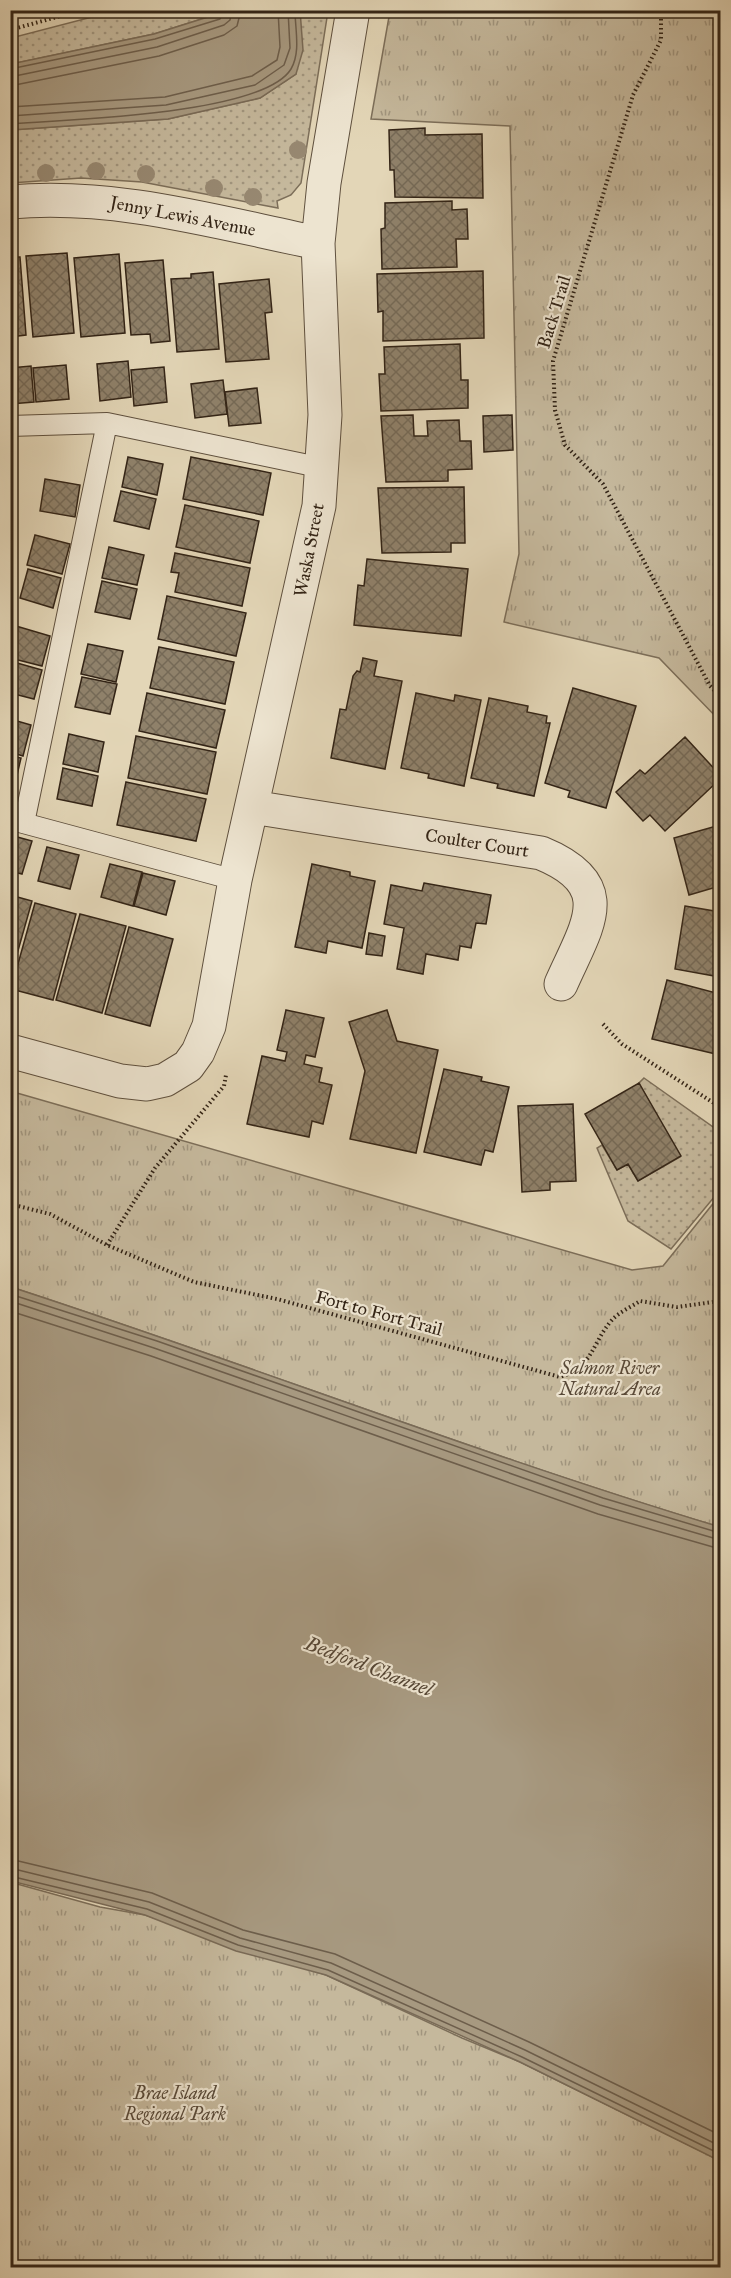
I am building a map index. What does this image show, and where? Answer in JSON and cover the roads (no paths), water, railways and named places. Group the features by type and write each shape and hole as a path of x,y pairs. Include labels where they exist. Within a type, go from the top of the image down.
{"street":[{"name":"Waska Street","path":"10,1051 120,1081 147,1084 165,1080 179,1073 198,1052 209,1026 236,880 310,558 322,468 325,415 318,243 324,183 354,10"},
{"name":"Jenny Lewis Avenue","path":"10,202 74,199 140,205 318,243"},
{"name":"Coulter Court","path":"252,807 540,853 565,863 580,877 590,894 591,909 588,924 561,984"}],"lane":[{"path":"10,426 107,423 322,468"},
{"path":"107,423 17,821 236,880"}],"water":[{"path":"300,10 303,50 296,74 260,98 168,119 11,130 11,64 154,34 227,11"},
{"name":"Bedford Channel","path":"11,1287 453,1440 720,1527 720,2161 520,2062 326,1975 236,1951 145,1915 11,1881"}],"park label":[{"name":"Salmon River Natural Area","path":"610,1378"},
{"name":"Brae Island Regional Park","path":"175,2103"}]}
